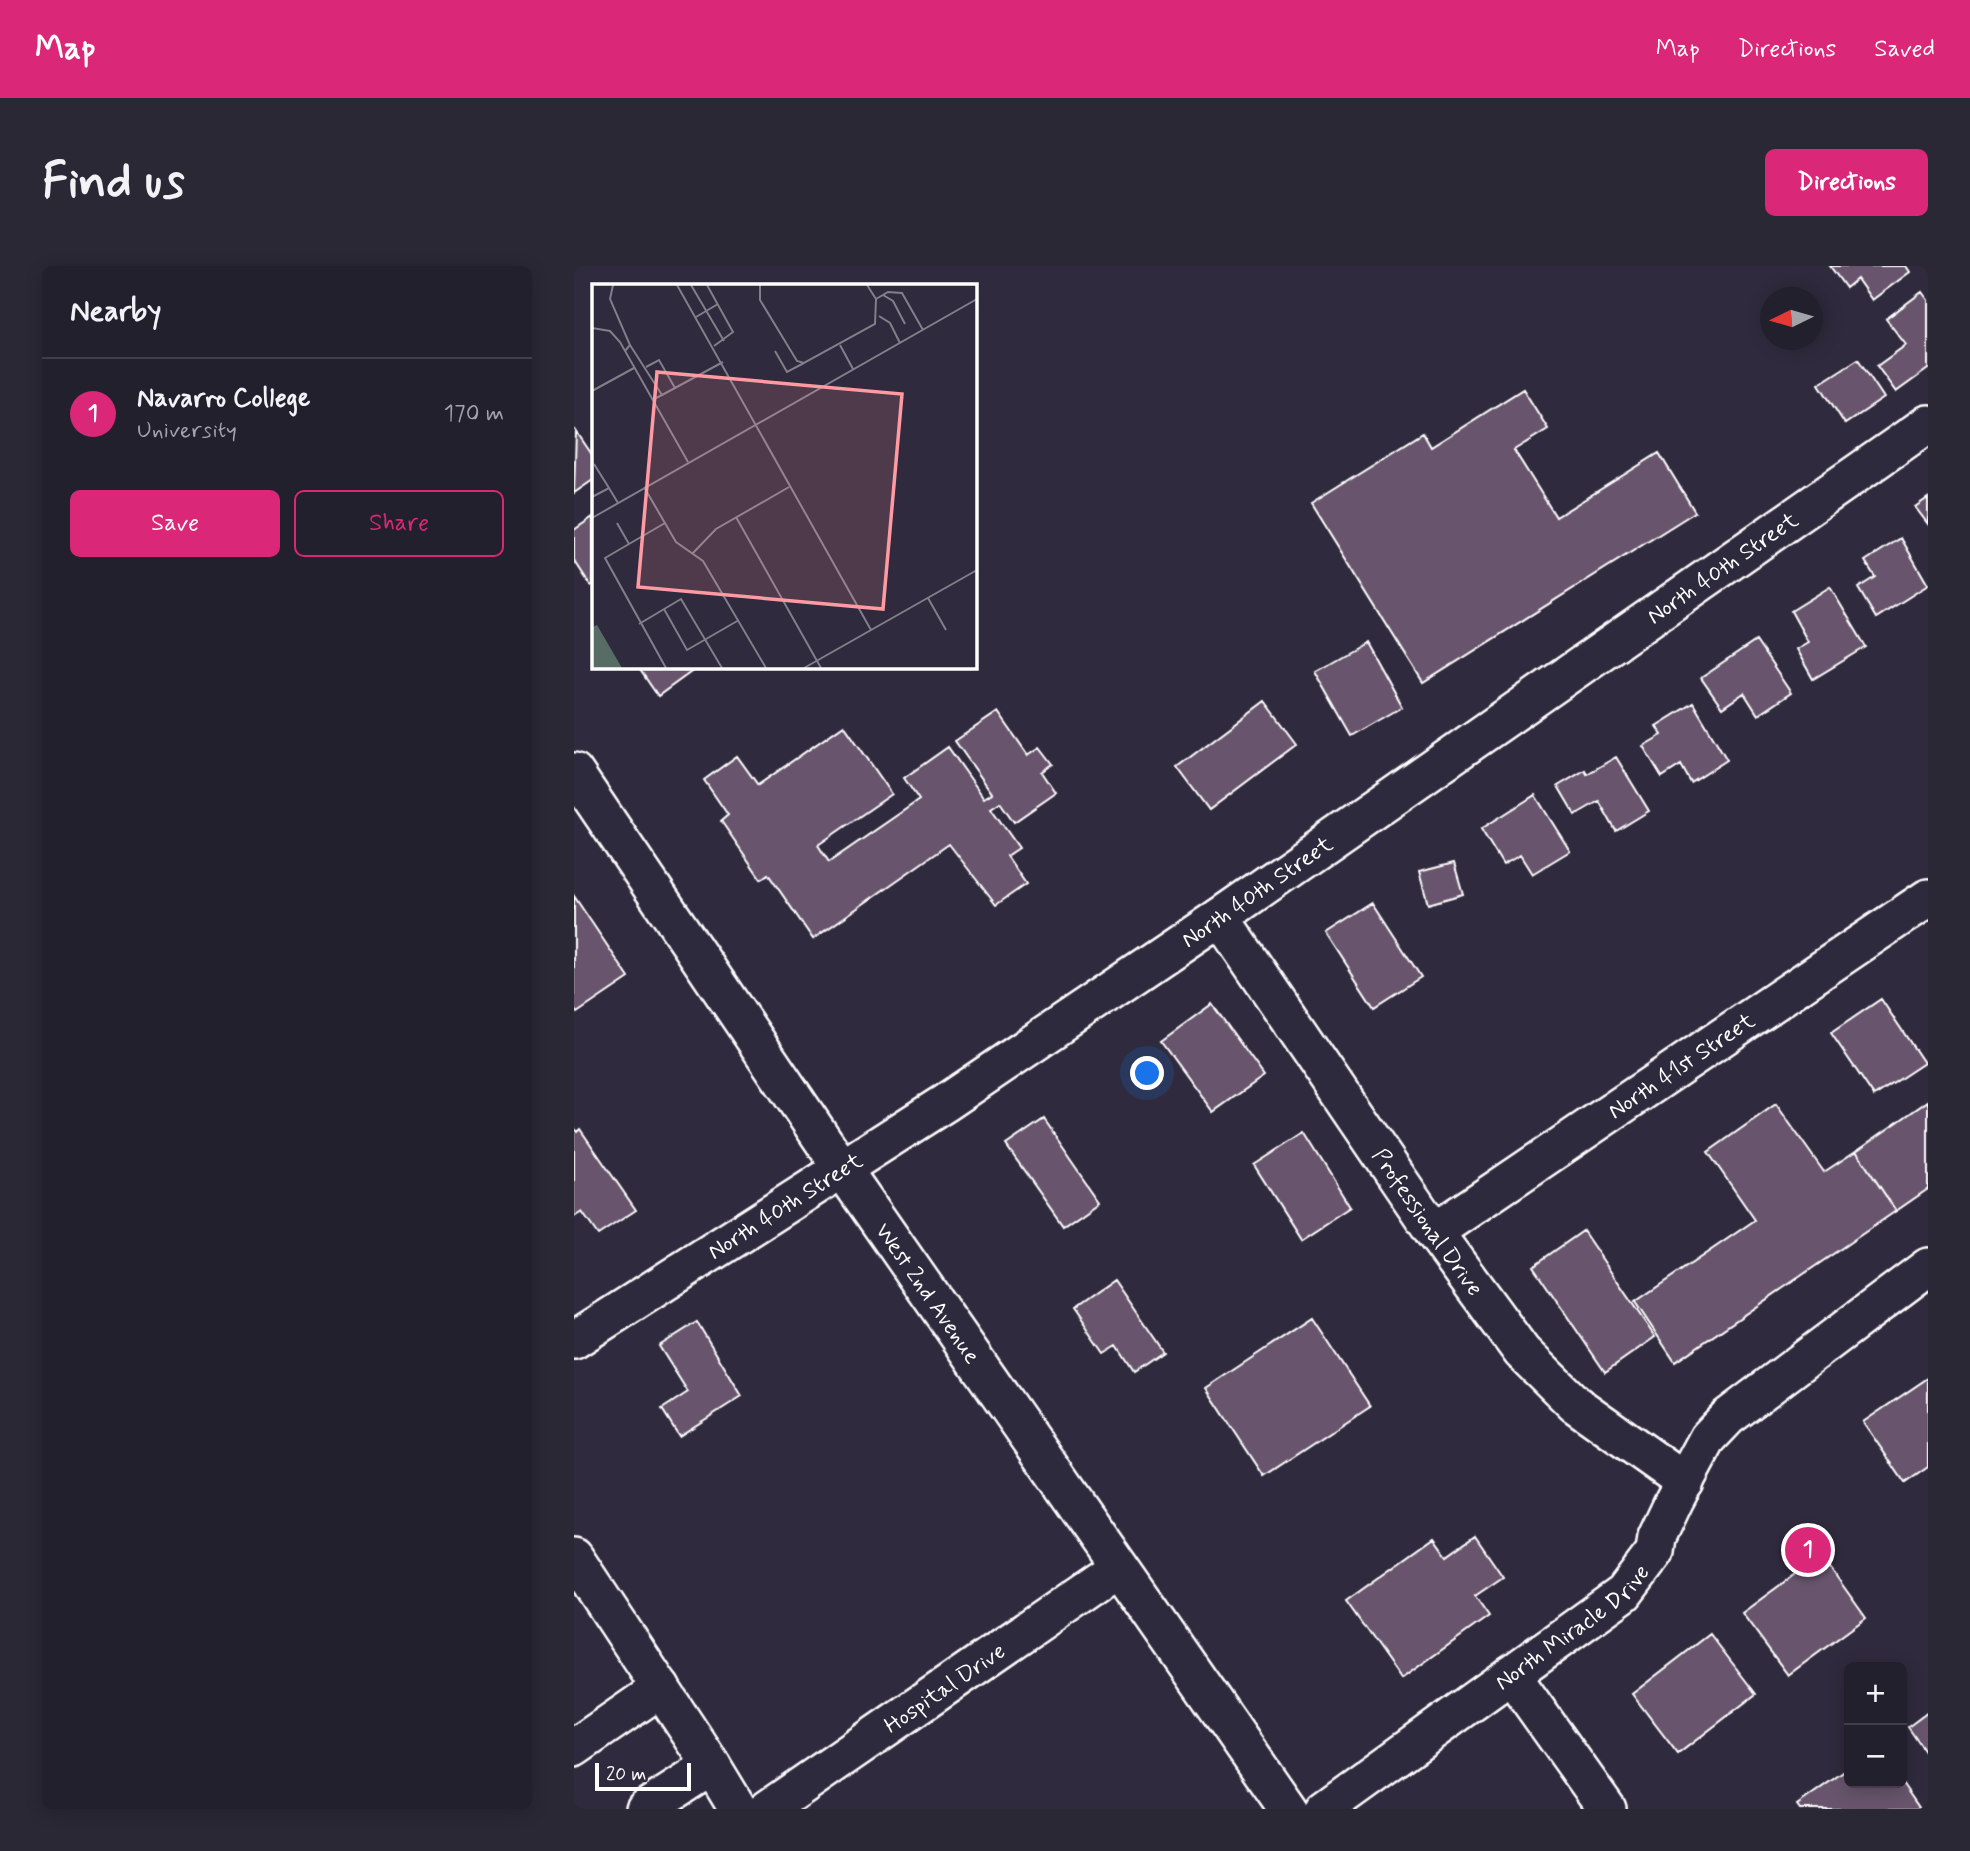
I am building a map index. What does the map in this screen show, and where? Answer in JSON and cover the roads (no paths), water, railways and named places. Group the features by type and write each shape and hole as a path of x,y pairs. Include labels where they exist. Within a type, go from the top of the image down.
{"street":[{"name":"North 40th Street","path":"574,1340 843,1170 1220,917 1928,424"},
{"name":"West 2nd Avenue","path":"574,772 843,1170 1288,1809"},
{"name":"North 41st Street","path":"1434,1232 1928,898"},
{"name":"Professional Drive","path":"1220,917 1434,1232 1522,1352 1575,1404 1685,1482"},
{"name":"North Miracle Drive","path":"1324,1809 1625,1593 1655,1552 1657,1537 1708,1438 1728,1417 1928,1267"},
{"path":"574,1557 738,1809"},
{"name":"Hospital Drive","path":"768,1809 1119,1567"},
{"path":"1511,1674 1607,1809"},
{"path":"574,1748 661,1688"},
{"path":"645,1809 712,1766"}],"place":[{"name":"Navarro College","path":"1808,1550"}]}
